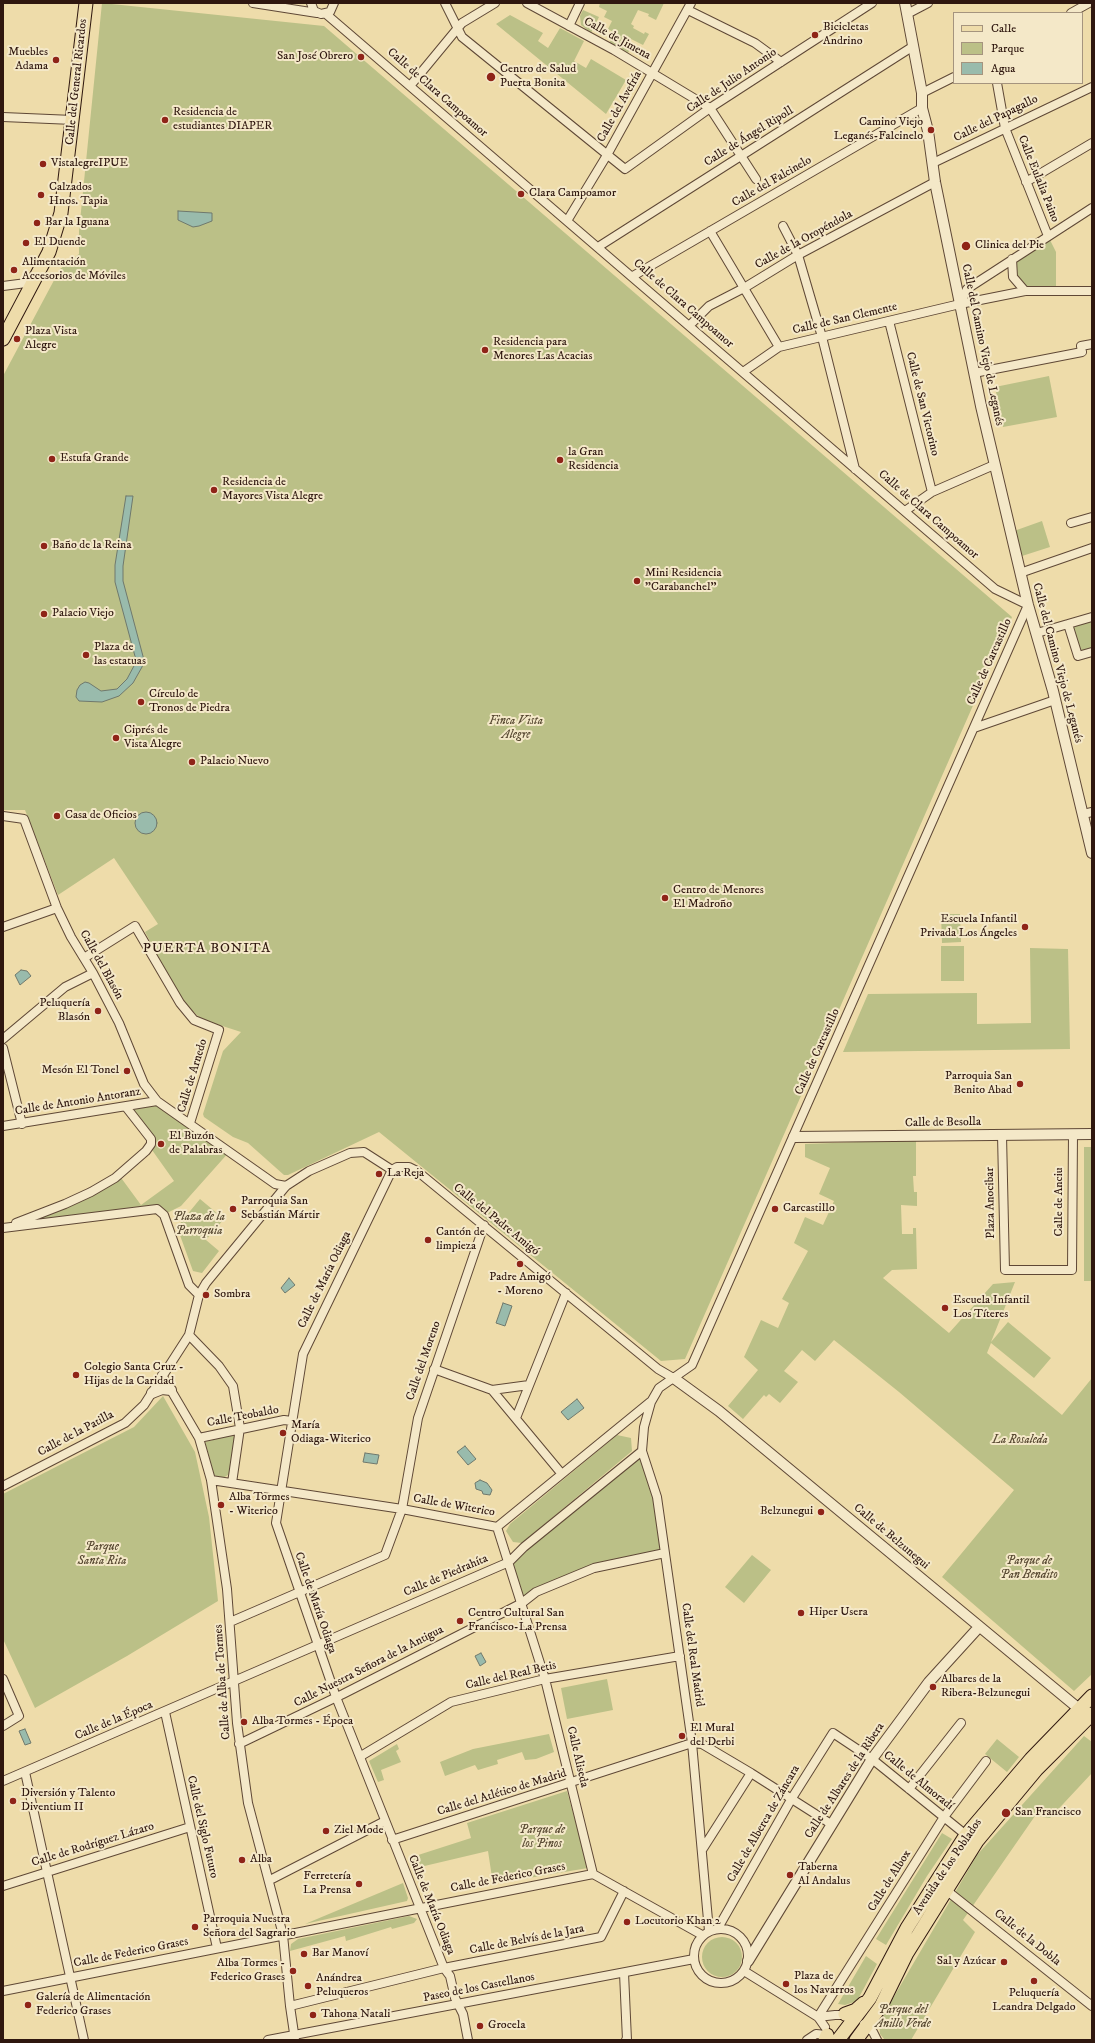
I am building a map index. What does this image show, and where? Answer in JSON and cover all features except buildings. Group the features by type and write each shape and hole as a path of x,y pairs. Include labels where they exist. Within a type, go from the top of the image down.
{"main road":[{"name":"Calle del General Ricardos","path":"3,339 49,252 61,213 86,3"},
{"name":"Avenida de los Poblados","path":"873,2035 875,2020 907,1953 977,1841 1036,1770 1088,1715 1092,1696"},
{"name":"Avenida de los Poblados","path":"845,2015 856,2010 870,1998 908,1928 966,1835 1026,1765 1088,1715"},
{"path":"830,2036 845,2015"},
{"path":"856,2040 873,2035"}],"street":[{"path":"253,3 322,14 332,8 334,3"},
{"path":"279,6 291,3"},
{"path":"311,3 314,10 322,14"},
{"path":"445,3 462,37 607,155"},
{"path":"410,86 462,23 495,3"},
{"name":"Calle de Jimena","path":"527,3 653,73 710,108"},
{"path":"569,26 580,3"},
{"name":"Calle de Julio Antonio","path":"607,155 626,169 710,108 872,3"},
{"name":"Calle del Camino Viejo de Leganés","path":"905,3 912,47 922,93 922,108 933,163 935,182 994,465 1028,605 1088,813 1092,853"},
{"path":"907,14 928,3"},
{"path":"1073,12 1089,3"},
{"path":"690,7 755,43 781,62"},
{"name":"Calle del Avefría","path":"567,222 607,155 690,7"},
{"name":"Calle de Clara Campoamor","path":"322,14 410,86 567,222 633,276 995,589 1028,605"},
{"name":"Calle de Ángel Ripoll","path":"598,247 912,47"},
{"path":"922,93 953,78"},
{"name":"Calle Eulalia Paino","path":"997,84 1005,128 1048,236"},
{"name":"Calle del Papagallo","path":"933,163 1092,87"},
{"path":"710,108 756,179"},
{"name":"Calle del Falcinelo","path":"633,276 922,108"},
{"path":"3,117 73,120"},
{"path":"1026,182 1092,143"},
{"name":"Calle de la Oropéndola","path":"690,325 709,306 744,288 798,255 935,182"},
{"path":"960,304 967,289 1092,208"},
{"path":"784,226 798,255 822,337 855,469"},
{"path":"710,231 779,347"},
{"path":"1012,259 1013,277 1025,291"},
{"path":"3,286 34,282"},
{"name":"Calle de San Clemente","path":"743,372 779,347 960,304 1025,291 1092,291"},
{"name":"Calle de San Victorino","path":"889,321 932,492"},
{"path":"974,373 1082,352 1081,346 1092,344"},
{"path":"905,511 932,492 994,465"},
{"path":"1071,523 1092,517"},
{"name":"Calle del Camino Viejo de Leganés","path":"1020,572 1092,548"},
{"name":"Calle de Carcastillo","path":"659,1388 675,1379 692,1365 1028,605"},
{"path":"1037,633 1092,616"},
{"path":"1068,624 1078,656 1092,652"},
{"path":"974,728 1055,700"},
{"name":"Calle del Blasón","path":"3,816 24,819 57,908 71,937 93,973 119,1023 144,1084 157,1101 275,1184 286,1186"},
{"path":"3,927 57,908"},
{"name":"Calle de Arnedo","path":"84,958 135,926 180,1003 194,1020 220,1030 190,1123"},
{"path":"3,1038 65,987 93,973"},
{"path":"3,1048 22,1124"},
{"name":"Calle de Antonio Antoranz","path":"3,1126 157,1101"},
{"path":"4,1228 91,1192 115,1178 146,1152 151,1144 151,1139 126,1107"},
{"name":"Calle de Anciu","path":"1005,1270 1072,1270 1073,1134"},
{"name":"Calle de Besolla","path":"794,1137 1092,1134"},
{"name":"Plaza Anocibar","path":"1002,1135 1005,1270"},
{"path":"232,1483 240,1428 233,1386 219,1366 190,1335 199,1295 206,1283 286,1186 309,1171 350,1153 364,1152 392,1170"},
{"name":"Calle del Padre Amigó","path":"392,1170 408,1167 417,1171 658,1369 675,1379"},
{"name":"Calle de María Odiaga","path":"392,1170 303,1354 276,1524 298,1593 336,1698 361,1756 392,1840 444,1968 450,1976 458,2004 463,2014 468,2040"},
{"path":"4,1228 158,1209 164,1215 189,1285 199,1295"},
{"name":"Calle del Moreno","path":"230,1622 385,1555 402,1509 418,1418 484,1225"},
{"path":"516,1418 566,1293"},
{"name":"Calle de la Patilla","path":"3,1486 125,1423 144,1405 162,1375 190,1335"},
{"path":"434,1369 492,1390 529,1385"},
{"name":"Calle de Alba de Tormes","path":"162,1375 199,1438 211,1480 230,1622 233,1680 239,1744 248,1802 270,1880 283,1935 290,2006 295,2037"},
{"name":"Calle de Belzunegui","path":"675,1379 719,1411 979,1627 1088,1715"},
{"name":"Calle del Real Madrid","path":"659,1388 650,1402 644,1427 642,1451 657,1497 692,1743 702,1850 714,1929"},
{"path":"152,1393 162,1389 170,1390"},
{"path":"492,1390 562,1474"},
{"name":"Calle de Witerico","path":"211,1480 281,1492 402,1509 497,1527 650,1402"},
{"name":"Calle Teobaldo","path":"199,1438 240,1428 284,1420 292,1421"},
{"name":"Calle de Piedrahíta","path":"233,1680 509,1562 524,1547 642,1451"},
{"name":"Calle Aliseda","path":"497,1527 545,1679 593,1874"},
{"name":"Calle Nuestra Señora de la Antigua","path":"239,1744 336,1698 522,1603 536,1592 594,1568 665,1553"},
{"name":"Calle de Albares de la Ribera","path":"746,1966 831,1824 872,1759 929,1682 979,1627"},
{"name":"Calle del Real Betis","path":"361,1756 451,1702 545,1679 680,1656"},
{"path":"3,1679 19,1716 3,1726"},
{"name":"Calle de la Época","path":"3,1781 164,1712 233,1680"},
{"name":"Calle del Siglo Futuro","path":"164,1712 217,1948"},
{"path":"909,1789 961,1723"},
{"name":"Calle de Almoradí","path":"833,1733 872,1759 966,1835"},
{"name":"Calle de Alberca de Záncara","path":"714,1929 792,1798 833,1733"},
{"path":"692,1743 702,1744 792,1798 831,1824"},
{"name":"Calle del Atlético de Madrid","path":"392,1840 571,1784 692,1743"},
{"name":"Calle de Albox","path":"818,2017 944,1817 986,1761"},
{"path":"25,1772 84,2040"},
{"path":"702,1850 751,1773"},
{"path":"270,1880 385,1821"},
{"name":"Calle de Rodríguez Lázaro","path":"3,1886 190,1827"},
{"path":"593,1874 702,1935"},
{"name":"Calle de Federico Grases","path":"3,1990 593,1874"},
{"name":"Calle de la Dobla","path":"946,1890 1092,2006"},
{"name":"Calle de Belvís de la Jara","path":"290,2006 444,1968 601,1938 624,1891"},
{"path":"714,1929 735,1932 741,1937 748,1953 746,1966 733,1980 726,1983 712,1982 700,1974 694,1959 696,1944 702,1935 714,1929"},
{"name":"Paseo de los Castellanos","path":"268,2040 295,2037 694,1959"},
{"path":"746,1966 818,2017 830,2036"},
{"path":"624,1973 626,2040"},
{"path":"818,2017 845,2015 873,2035"},
{"path":"830,2036 827,2020 845,2015"},
{"path":"807,2040 816,2034 830,2036"}],"green space":[{"name":"Finca Vista Alegre","path":"102,3 324,26 1012,617 685,1359 661,1361 379,1132 288,1175 284,1175 248,1143 233,1137 204,1117 203,1114 223,1051 241,1032 201,1019 183,1002 145,932 158,924 114,858 58,895 25,810 3,810 3,376 60,269 79,254 79,231"},
{"path":"600,3 664,3 656,20 648,16 649,14 638,10 631,24 634,26 633,28 644,34 645,32 649,34 643,45 627,37 622,45 630,49 628,53 609,43 615,33 608,29 612,21 604,17 607,11 599,7"},
{"path":"583,10 599,17 591,33 581,25 580,16"},
{"path":"510,15 543,33 538,41 548,48 560,28 584,41 574,61 586,68 591,59 626,80 606,114 496,24"},
{"path":"1048,236 1056,252 1056,291 1025,291 1013,277 1012,259"},
{"path":"1049,376 1057,417 1003,427 995,387"},
{"path":"1042,521 1050,547 1022,556 1014,531"},
{"path":"1092,617 1092,652 1078,656 1068,624"},
{"path":"941,914 960,914 961,942 942,943"},
{"path":"941,946 964,946 964,981 941,981"},
{"path":"1030,948 1068,949 1070,1049 843,1052 868,994 977,993 977,1024 1031,1023"},
{"path":"158,1105 230,1151 181,1206 167,1213 163,1208 32,1221 119,1175 141,1205 174,1181 152,1150 156,1141 132,1110"},
{"name":"Parque de Pan Bendito","path":"916,1140 916,1176 913,1176 914,1192 917,1192 917,1206 901,1205 902,1234 913,1234 913,1228 916,1228 917,1269 892,1270 883,1278 949,1333 993,1284 1015,1282 991,1342 1008,1322 1051,1358 1034,1378 991,1343 987,1353 1062,1415 1092,1378 1092,1674 1074,1691 942,1577 1014,1490 899,1392 834,1340 815,1361 802,1350 784,1371 798,1382 780,1403 769,1394 766,1397 764,1395 743,1419 728,1406 758,1370 744,1357 761,1320 778,1328 789,1303 782,1299 808,1251 794,1243 805,1217 823,1225 834,1201 819,1194 830,1168 805,1157 805,1144"},
{"path":"1084,1147 1092,1147 1092,1281 1084,1281"},
{"name":"Plaza de la Parroquia","path":"200,1199 224,1219 206,1240 219,1251 202,1273 193,1271 177,1227"},
{"name":"Parque Santa Rita","path":"163,1396 195,1452 209,1517 218,1601 127,1656 35,1708 3,1639 3,1494 134,1427"},
{"path":"232,1435 236,1437 231,1470 228,1475 223,1478 218,1477 214,1475 205,1442"},
{"path":"617,1435 631,1438 632,1451 522,1543 513,1542 506,1531 510,1524"},
{"path":"642,1451 657,1497 665,1553 593,1567 522,1601 509,1562"},
{"path":"752,1555 771,1570 744,1603 725,1587"},
{"path":"607,1679 613,1710 567,1719 561,1688"},
{"path":"549,1734 554,1752 536,1759 525,1760 522,1752 497,1760 498,1764 478,1770 475,1765 445,1776 440,1762 473,1749"},
{"name":"Parque del Anillo Verde","path":"1084,1736 1092,1742 1092,1773 1050,1818 1035,1816 963,1920 975,1932 911,2040 885,2040 880,2034 879,2022 977,1855"},
{"path":"997,1739 1019,1757 1007,1772 985,1754"},
{"path":"397,1744 399,1749 396,1751 401,1762 381,1770 384,1780 378,1782 369,1761"},
{"name":"Parque de los Pinos","path":"567,1791 588,1868 493,1884 488,1851 416,1868 412,1857 471,1838 467,1823"},
{"path":"942,1833 952,1839 927,1876 886,1945 876,1939"},
{"path":"403,1883 408,1898 407,1901 305,1924"},
{"path":"409,1916 417,1919 414,1923 392,1929 391,1927 346,1941 345,1936 290,1951 291,1944 298,1939"},
{"path":"718,1937 726,1937 733,1940 739,1946 742,1957 739,1968 733,1974 726,1977 718,1977 711,1974 705,1968 702,1961 702,1953 705,1946 711,1940"},
{"path":"866,1956 877,1964 857,2001 845,2005 838,2004"}],"water":[{"path":"178,211 212,213 212,221 193,227 178,220"},
{"path":"126,496 133,496 123,566 123,581 144,660 142,667 133,683 119,696 102,702 79,701 76,697 77,690 80,685 85,682 101,691 117,689 127,679 136,660 115,582 115,565"},
{"path":"146,812 154,815 157,823 154,831 146,834 138,831 135,823 138,815"},
{"path":"21,970 27,971 31,976 20,985 15,975"},
{"path":"289,1278 295,1285 285,1293 281,1288"},
{"path":"503,1303 512,1306 505,1326 496,1323"},
{"path":"577,1399 584,1408 568,1420 561,1412"},
{"path":"465,1446 476,1459 468,1465 457,1452"},
{"path":"365,1453 379,1455 377,1464 363,1462"},
{"path":"480,1480 487,1483 492,1490 490,1495 483,1494 482,1491 476,1489 475,1483"},
{"path":"481,1653 486,1662 480,1666 475,1656"},
{"path":"25,1729 31,1743 25,1745 19,1731"}],"place":[{"name":"Bicicletas Andrino","path":"815,35"},
{"name":"San José Obrero","path":"361,57"},
{"name":"Muebles Adama","path":"56,60"},
{"name":"Centro de Salud Puerta Bonita","path":"491,77"},
{"name":"Residencia de estudiantes DIAPER","path":"165,120"},
{"name":"Camino Viejo Leganés-Falcinelo","path":"931,130"},
{"name":"VistalegreIPUE","path":"43,164"},
{"name":"Clara Campoamor","path":"521,194"},
{"name":"Calzados Hnos. Tapia","path":"41,195"},
{"name":"Bar la Iguana","path":"37,223"},
{"name":"El Duende","path":"26,243"},
{"name":"Clinica del Pie","path":"966,246"},
{"name":"Alimentación Accesorios de Móviles","path":"14,270"},
{"name":"Plaza Vista Alegre","path":"17,339"},
{"name":"Residencia para Menores Las Acacias","path":"485,350"},
{"name":"Estufa Grande","path":"52,459"},
{"name":"la Gran Residencia","path":"560,460"},
{"name":"Residencia de Mayores Vista Alegre","path":"214,490"},
{"name":"Baño de la Reina","path":"44,546"},
{"name":"Mini Residencia \"Carabanchel\"","path":"637,581"},
{"name":"Palacio Viejo","path":"44,614"},
{"name":"Plaza de las estatuas","path":"86,655"},
{"name":"Círculo de Tronos de Piedra","path":"141,702"},
{"name":"Ciprés de Vista Alegre","path":"116,738"},
{"name":"Palacio Nuevo","path":"192,762"},
{"name":"Casa de Oficios","path":"57,816"},
{"name":"Centro de Menores El Madroño","path":"665,898"},
{"name":"Escuela Infantil Privada Los Ángeles","path":"1025,927"},
{"name":"Peluquería Blasón","path":"98,1011"},
{"name":"Mesón El Tonel","path":"127,1071"},
{"name":"Parroquia San Benito Abad","path":"1020,1084"},
{"name":"El Buzón de Palabras","path":"161,1144"},
{"name":"La Reja","path":"379,1174"},
{"name":"Parroquia San Sebastián Mártir","path":"233,1209"},
{"name":"Carcastillo","path":"775,1209"},
{"name":"Cantón de limpieza","path":"428,1240"},
{"name":"Padre Amigó - Moreno","path":"520,1264"},
{"name":"Sombra","path":"206,1295"},
{"name":"Escuela Infantil Los Títeres","path":"945,1308"},
{"name":"Colegio Santa Cruz - Hijas de la Caridad","path":"76,1375"},
{"name":"María Odiaga-Witerico","path":"283,1433"},
{"name":"Alba Tormes - Witerico","path":"221,1505"},
{"name":"Belzunegui","path":"821,1512"},
{"name":"Hiper Usera","path":"801,1613"},
{"name":"Centro Cultural San Francisco-La Prensa","path":"460,1621"},
{"name":"Albares de la Ribera-Belzunegui","path":"933,1687"},
{"name":"Alba Tormes - Época","path":"244,1722"},
{"name":"El Mural del Derbi","path":"682,1736"},
{"name":"Diversión y Talento Diventium II","path":"13,1801"},
{"name":"San Francisco","path":"1006,1813"},
{"name":"Ziel Mode","path":"326,1831"},
{"name":"Alba","path":"242,1860"},
{"name":"Taberna Al Andalus","path":"790,1875"},
{"name":"Ferretería La Prensa","path":"359,1884"},
{"name":"Locutorio Khan 2","path":"627,1922"},
{"name":"Parroquia Nuestra Señora del Sagrario","path":"195,1927"},
{"name":"Bar Manoví","path":"304,1954"},
{"name":"Sal y Azúcar","path":"1004,1962"},
{"name":"Alba Tormes - Federico Grases","path":"293,1971"},
{"name":"Peluquería Leandra Delgado","path":"1034,1981"},
{"name":"Plaza de los Navarros","path":"786,1984"},
{"name":"Anándrea Peluqueros","path":"308,1986"},
{"name":"Galería de Alimentación Federico Grases","path":"28,2005"},
{"name":"Tahona Natali","path":"313,2015"},
{"name":"Grocela","path":"480,2026"}],"district":[{"name":"PUERTA BONITA","path":"207,949"}],"park label":[{"name":"La Rosaleda","path":"1020,1441"}]}
